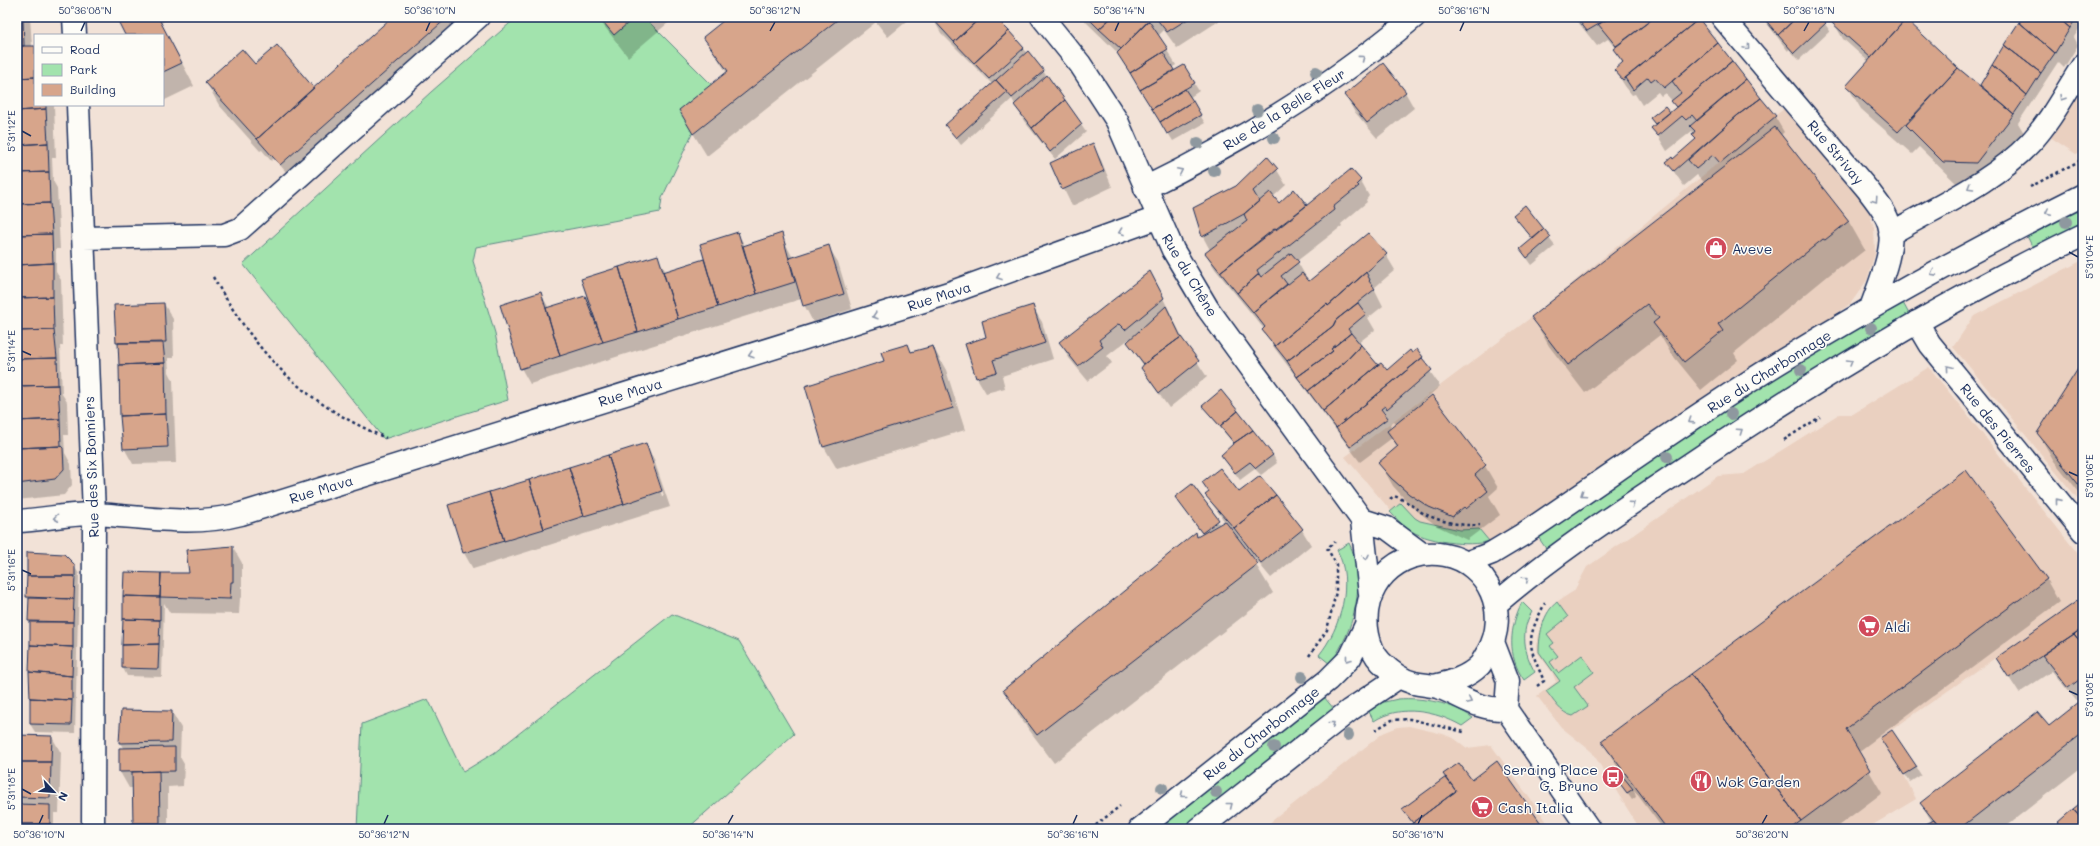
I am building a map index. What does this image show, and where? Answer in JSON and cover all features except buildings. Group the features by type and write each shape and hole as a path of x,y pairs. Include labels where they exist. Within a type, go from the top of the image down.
{"main road":[{"path":"74,17 75,34"},
{"name":"Rue du Chêne","path":"1042,17 1080,64 1117,121 1157,218 1185,273 1208,309 1362,520 1370,594"},
{"name":"Rue de la Belle Fleur","path":"1145,188 1216,152 1303,100 1356,63 1414,17"},
{"name":"Rue Strivay","path":"1722,17 1868,190 1889,224 1890,234 1887,262 1871,308"},
{"path":"83,238 224,235 240,229 478,18"},
{"path":"1890,234 1975,184 2013,159 2030,143 2045,124 2083,65"},
{"name":"Rue des Six Bonniers","path":"78,106 94,514 94,829"},
{"name":"Rue du Charbonnage","path":"1466,563 1492,553 1522,535 1762,373 1944,266 2083,195"},
{"name":"Rue Mava","path":"17,521 94,514 184,522 223,518 949,293 1157,218"},
{"path":"1496,604 1543,565 1772,410 1917,322 2083,235"},
{"name":"Rue des Pierres","path":"1917,322 1930,344 2083,531"},
{"path":"1362,520 1387,528 1422,554"},
{"name":"Rue du Chêne","path":"1434,686 1459,680 1480,664 1493,642 1498,623 1496,604 1490,587 1479,574 1466,563 1452,556 1422,554 1401,561 1383,575 1370,594 1366,609 1366,625 1370,644 1380,662 1399,677 1413,683 1434,686 1490,709 1506,709"},
{"name":"Rue du Charbonnage","path":"1140,829 1328,680 1350,658 1366,625"},
{"path":"1493,642 1508,681 1506,709 1589,829"},
{"path":"1199,829 1350,710 1399,677"}],"path":[{"path":"213,277 235,315 255,343 276,366 302,389 354,422 427,455"},
{"path":"1782,441 1821,416"},
{"path":"1302,661 1308,656 1327,630 1336,592 1336,564 1327,548"},
{"path":"1544,681 1530,649 1532,631 1546,602"},
{"path":"1370,733 1392,720 1410,719 1471,734"},
{"path":"1091,829 1122,804"}],"shaded area":[{"path":"2083,86 2083,151 2076,154 2050,137"},
{"path":"1786,107 1865,203 1874,227 1875,253 1867,280 1851,303 1832,317 1681,413 1499,537 1478,544 1455,543 1419,535 1403,525 1345,457 1529,319"},
{"path":"2083,260 2083,505 1953,347 1974,316"},
{"path":"1929,367 2083,560 2083,597 1880,738 1904,775 1916,799 1866,829 1640,829 1592,752 1561,727 1537,696 1556,682 1552,672 1538,653 1537,646 1540,627 1547,613 1558,601 1574,591 1587,567 1718,476 1744,474 1839,414 1853,414"},
{"path":"1409,726 1443,734 1455,739 1467,748 1491,745 1552,829 1262,829 1383,733 1398,727"}],"green space":[{"path":"517,17 644,17 714,87 662,198 660,212 476,247 473,261 495,333 508,400 384,439 243,264 431,92"},
{"path":"2083,205 2083,222 2033,248 2026,234"},
{"path":"1902,301 1909,314 1753,409 1547,550 1538,537 1674,443 1797,364"},
{"path":"1401,503 1415,518 1420,521 1460,530 1479,529 1489,541 1471,544 1447,542 1415,533 1403,525 1390,512"},
{"path":"1349,543 1355,558 1357,573 1358,589 1356,605 1346,637 1330,664 1319,655 1333,632 1343,604 1345,590 1344,576 1342,563 1337,550"},
{"path":"1522,602 1532,612 1526,626 1525,642 1528,658 1535,672 1524,680 1518,671 1512,652 1512,632 1514,622"},
{"path":"1557,602 1568,617 1547,634 1554,643 1550,646 1558,656 1550,662 1558,673 1582,655 1594,672 1574,687 1588,706 1573,716 1564,712 1546,691 1560,681 1539,652 1540,636 1545,617 1552,606"},
{"path":"672,614 739,641 794,734 687,829 357,829 362,724 428,699 463,772 494,753"},
{"path":"1324,697 1334,709 1182,829 1158,829"},
{"path":"1398,699 1417,699 1437,702 1456,708 1473,718 1462,726 1441,716 1430,713 1406,711 1395,712 1374,721 1368,710 1380,703"}],"place":[{"name":"Aveve","path":"1716,248"},
{"name":"Aldi","path":"1869,626"},
{"name":"Seraing Place G. Bruno","path":"1613,777"},
{"name":"Wok Garden","path":"1701,781"},
{"name":"Cash Italia","path":"1482,807"}]}
